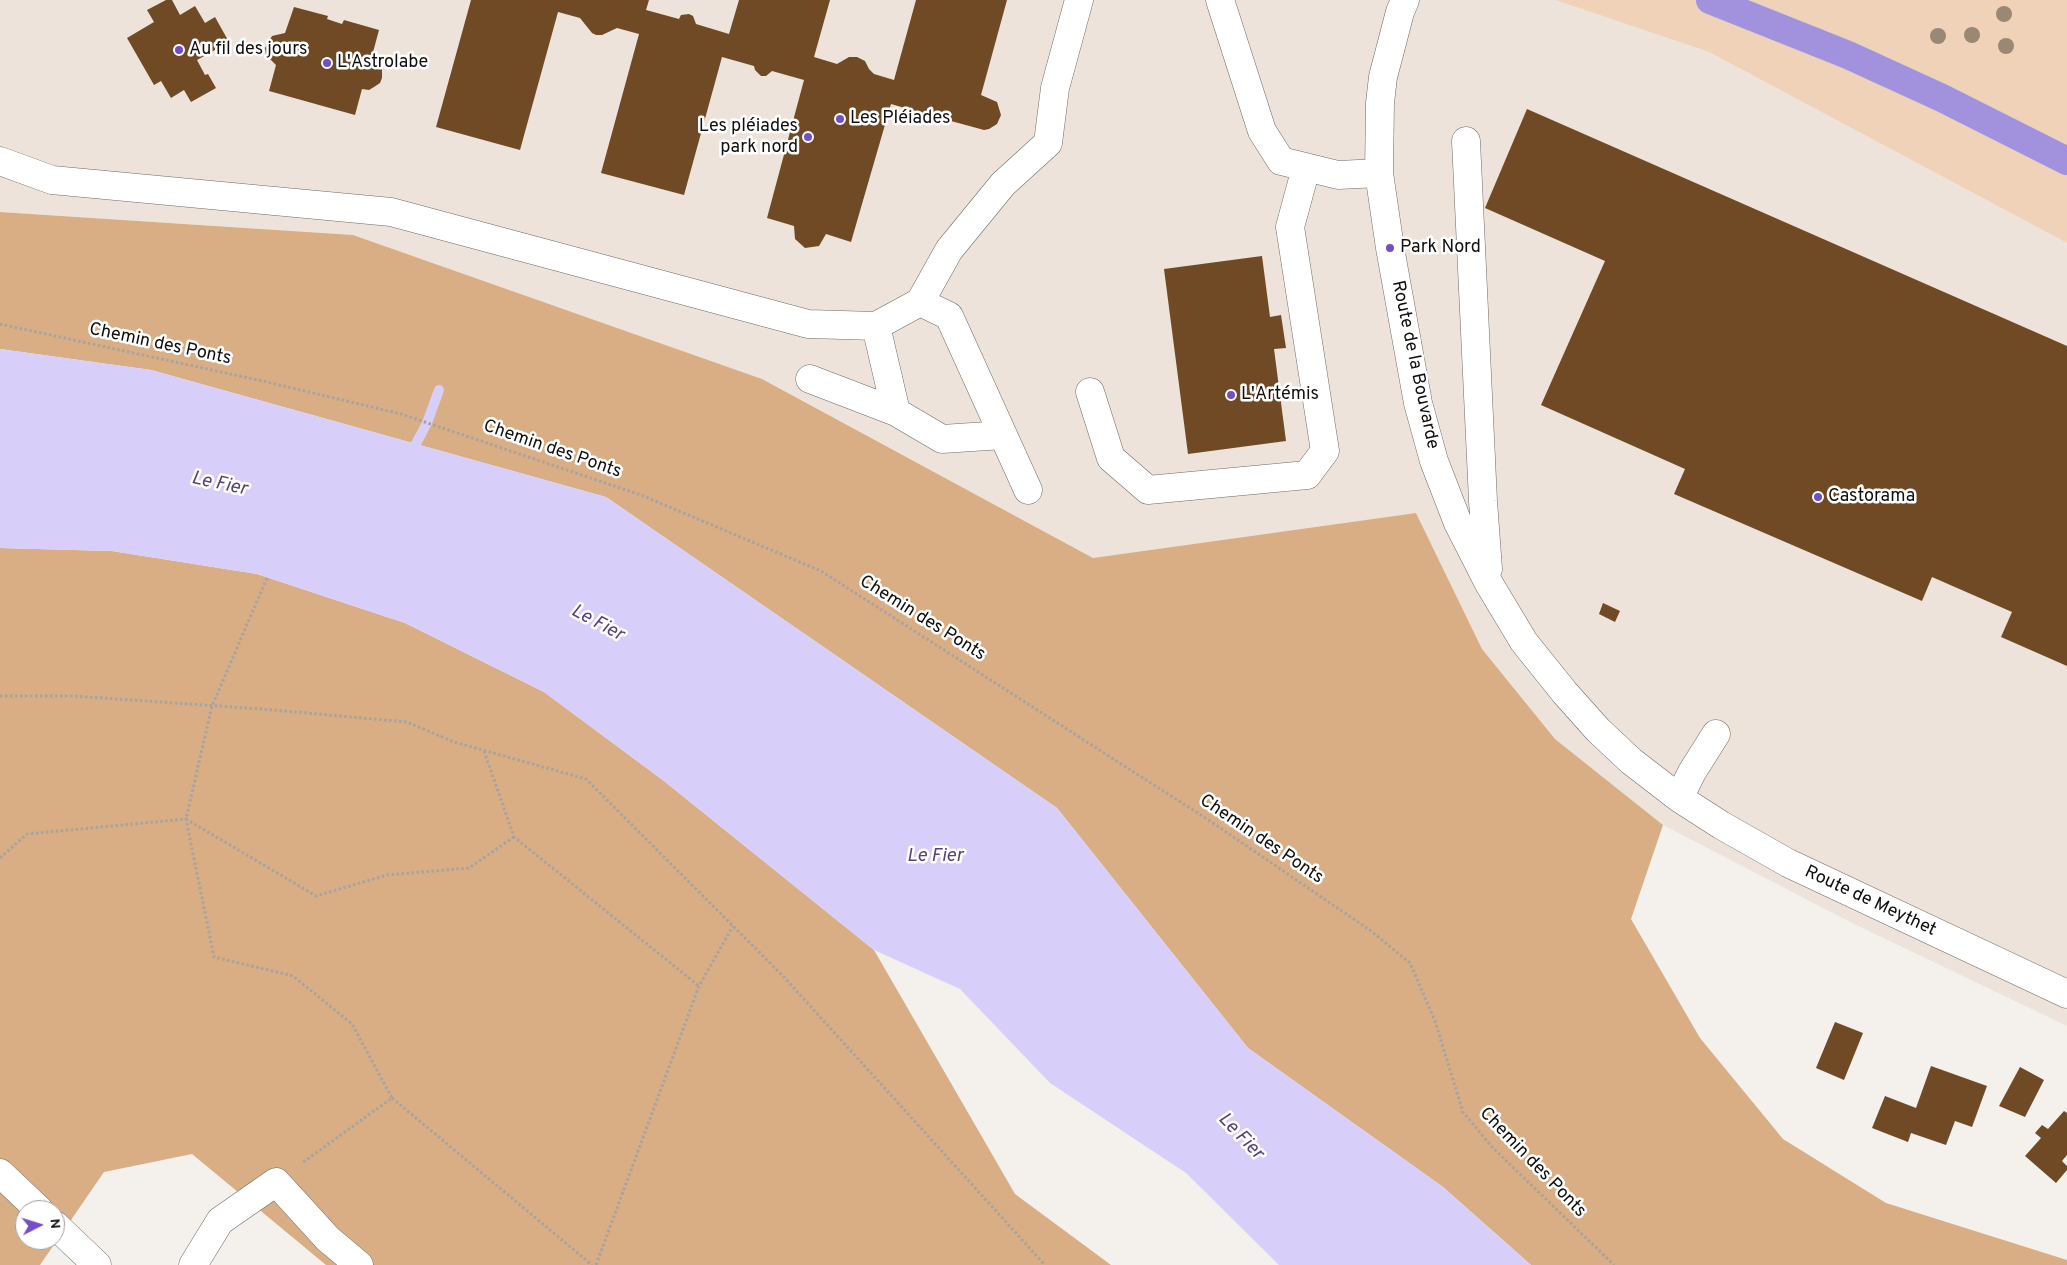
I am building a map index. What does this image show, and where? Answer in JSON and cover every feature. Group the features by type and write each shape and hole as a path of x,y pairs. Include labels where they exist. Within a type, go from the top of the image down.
{"highway":[{"path":"1710,0 1848,55 1942,98 2067,160"}],"street":[{"path":"0,161 52,180 391,212 808,324 876,326 920,302 949,250 1003,184 1048,143 1055,88 1078,0"},
{"path":"1220,0 1262,131 1282,162 1338,175 1379,173"},
{"name":"Route de la Bouvarde","path":"1405,0 1400,12 1383,77 1380,103 1379,173 1390,248 1418,403 1434,462 1458,523 1488,582 1524,642 1598,730 1631,761 1679,798"},
{"path":"1466,141 1482,500 1488,582"},
{"path":"1090,392 1111,458 1148,490 1307,475 1324,451 1290,227 1306,168"},
{"path":"920,302 949,316 1028,490"},
{"path":"876,326 896,412"},
{"path":"810,379 896,412 942,439 1003,435"},
{"path":"1679,798 1692,772 1716,734"},
{"name":"Route de Meythet","path":"1679,798 1721,825 1788,863 2067,994"},
{"path":"0,1173 29,1200"},
{"path":"193,1265 220,1221 276,1182 328,1239 359,1265"},
{"path":"65,1235 97,1265"}],"path":[{"name":"Chemin des Ponts","path":"0,324 267,382 401,414 641,495 821,571 1210,821 1371,931 1410,963 1435,1020 1463,1112 1492,1147 1614,1265"},
{"path":"267,578 212,706 186,819 214,957 293,976 352,1024 392,1098 592,1265"},
{"path":"0,696 73,696 408,722 454,742 586,779 782,975 1045,1265"},
{"path":"484,751 514,837 699,986"},
{"path":"0,858 27,834 186,819 316,896 387,875 469,868 514,837"},
{"path":"596,1265 699,986 733,926"},
{"path":"276,1182 392,1098"}],"shaded area":[{"name":"Park Nord","path":"0,0 1555,0 1709,52 2067,243 2067,1026 1850,922 1663,825 1555,739 1482,649 1416,513 1093,558 762,379 353,235 0,212"},
{"path":"1555,0 2067,0 2067,243 1709,52"},
{"path":"0,212 353,235 762,379 1093,558 1416,513 1482,649 1555,739 1663,825 1631,919 1700,1038 1783,1139 1886,1203 2067,1260 2067,1265 1531,1265 1443,1187 1248,1048 1057,808 606,497 151,370 0,349"},
{"path":"0,548 112,551 257,574 405,623 544,692 664,781 874,950 1015,1194 1111,1265 326,1265 192,1154 104,1172 65,1229 65,1200 15,1200 15,1250 50,1250 40,1265 0,1265"}],"water":[{"name":"Le Fier","path":"0,349 151,370 606,497 1057,808 1248,1048 1443,1187 1531,1265 1279,1265 1186,1173 1050,1083 960,989 874,950 664,781 544,692 405,623 257,574 112,551 0,548"}],"building":[{"name":"Au fil des jours","path":"166,0 172,0 180,15 195,6 205,23 215,17 229,42 197,60 205,75 208,74 216,88 191,102 184,90 171,98 161,81 154,85 127,38 154,22 147,10"},
{"name":"Les Pléiades","path":"471,0 649,0 646,10 679,19 681,15 689,14 693,16 696,24 729,34 739,0 830,0 814,57 837,64 849,57 857,57 865,61 874,74 894,80 916,0 1007,0 981,95 997,102 1001,115 997,124 984,130 940,118 929,123 925,121 922,113 891,104 851,242 826,234 819,246 805,248 795,239 794,226 767,218 804,80 772,71 766,76 761,76 754,66 722,57 684,195 601,173 639,34 617,28 602,35 596,35 592,33 580,18 558,12 520,150 436,127"},
{"name":"L'Astrolabe","path":"294,7 328,16 327,19 342,24 344,20 379,30 372,56 382,64 382,78 380,83 369,90 362,89 355,115 269,91 276,65 266,55 265,48 272,36 285,33"},
{"path":"1527,109 2067,346 2067,666 2001,637 2012,612 1932,577 1922,601 1674,494 1685,469 1541,405 1605,261 1485,208"},
{"name":"L'Artémis","path":"1262,256 1270,317 1281,315 1286,348 1274,349 1286,441 1188,454 1164,269"},
{"path":"1603,603 1620,611 1615,622 1599,614"},
{"path":"1835,1022 1863,1033 1844,1080 1816,1068"},
{"path":"1931,1066 1987,1086 1972,1127 1955,1121 1946,1145 1911,1133 1908,1142 1872,1128 1885,1096 1916,1108"},
{"path":"2020,1067 2044,1080 2025,1117 1999,1106"},
{"path":"2064,1111 2067,1113 2067,1155 2062,1161 2067,1166 2067,1170 2056,1183 2025,1156 2041,1138 2035,1133 2042,1125 2048,1129"}],"waterway":[{"path":"410,455 427,423 439,390"}],"place":[{"name":"Au fil des jours","path":"179,50"},
{"name":"L'Astrolabe","path":"327,63"},
{"name":"Les Pléiades","path":"840,119"},
{"name":"Les pléiades park nord","path":"808,137"},
{"name":"Park Nord","path":"1390,248"},
{"name":"L'Artémis","path":"1231,395"},
{"name":"Castorama","path":"1818,497"}]}
